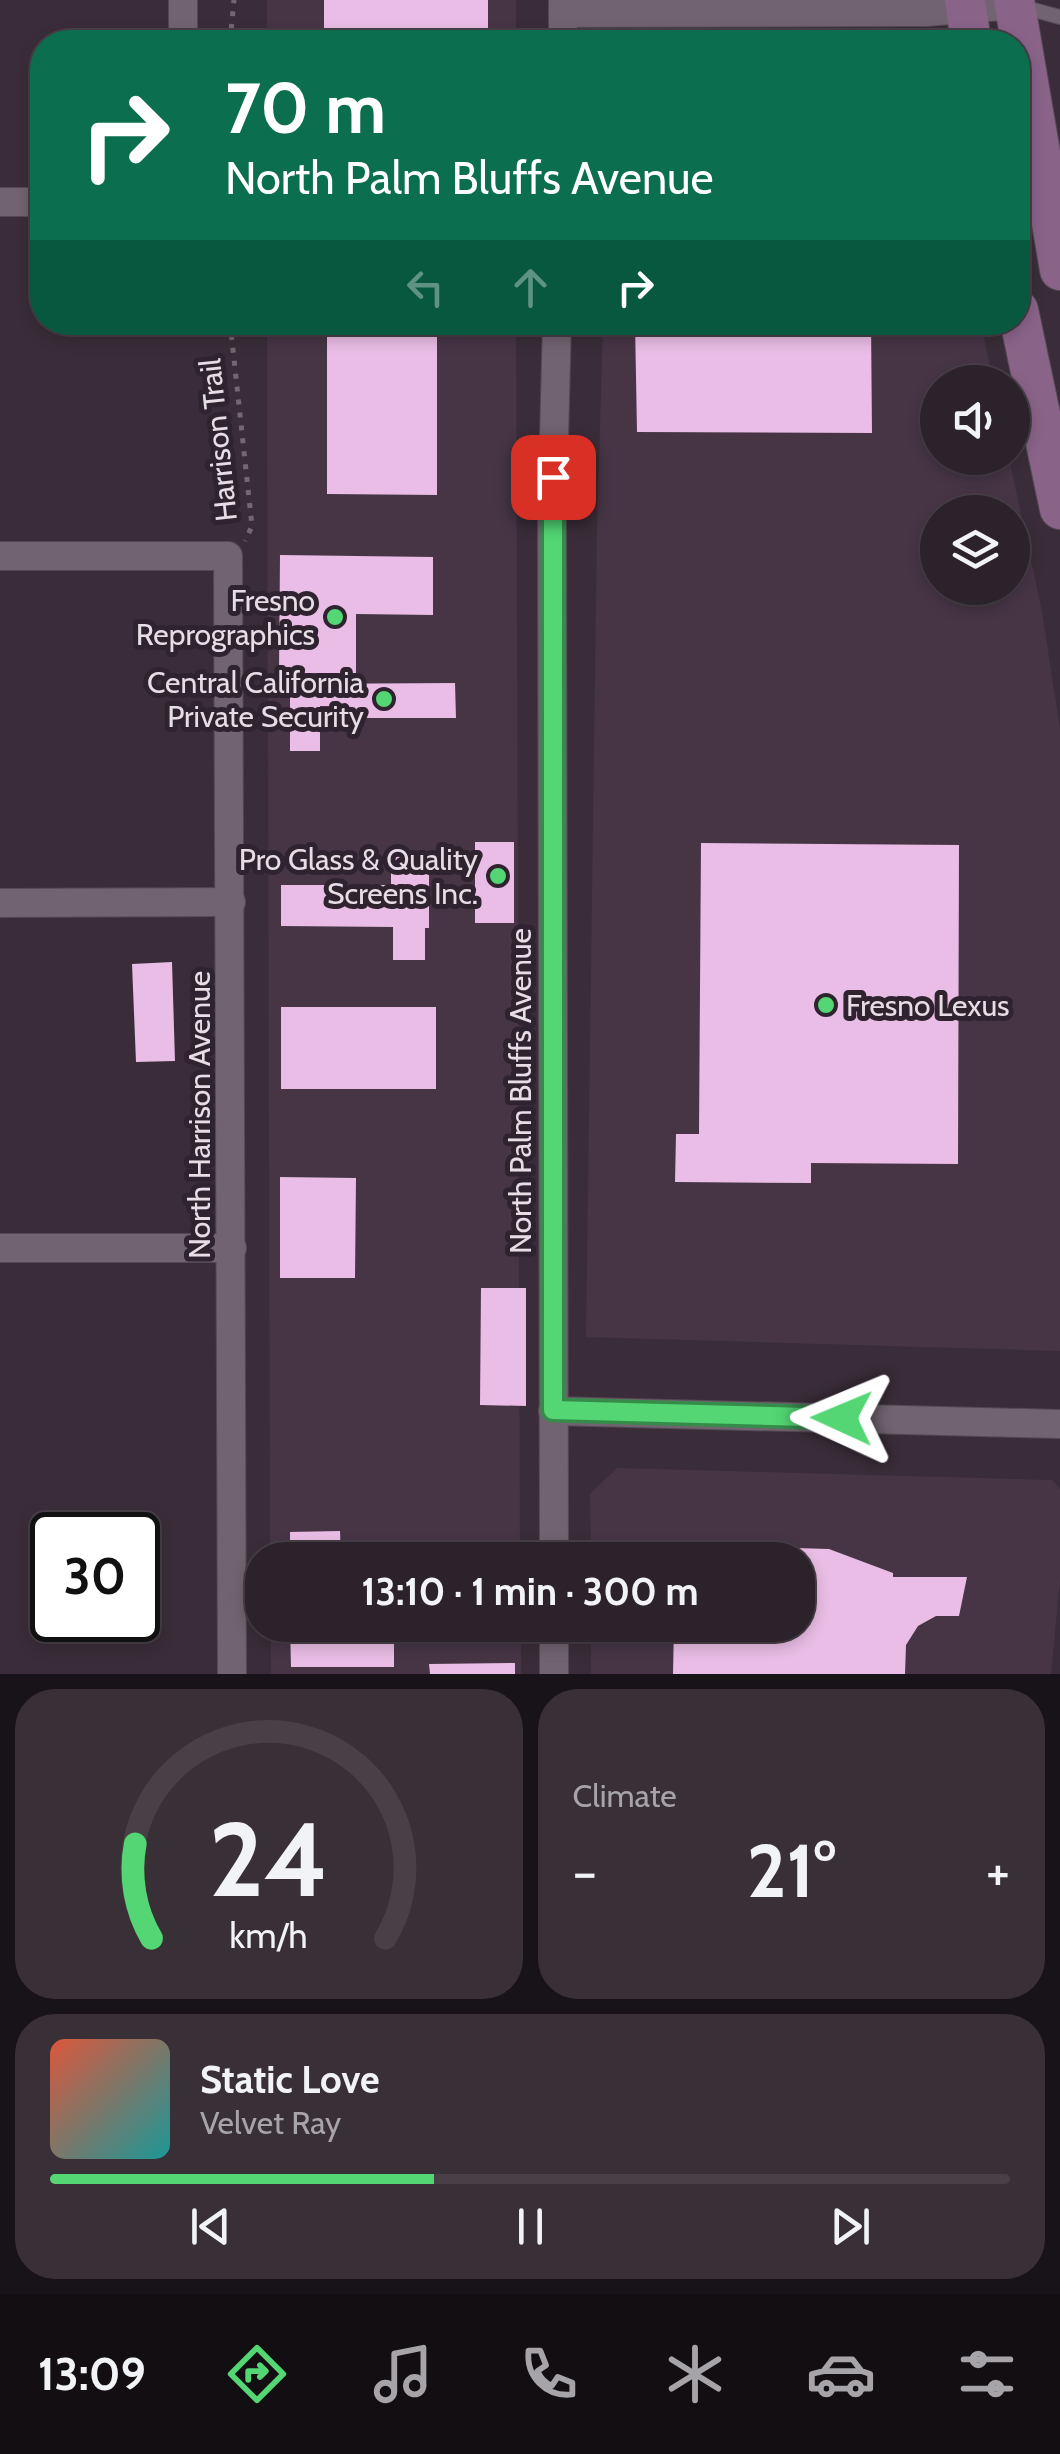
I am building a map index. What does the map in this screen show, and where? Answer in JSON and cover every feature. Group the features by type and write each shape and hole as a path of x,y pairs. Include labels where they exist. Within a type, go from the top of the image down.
{"main road":[{"path":"1016,2 1021,30"},
{"path":"1030,87 1060,270"},
{"path":"1023,335 1060,509"},
{"path":"1039,413 1060,461"}],"street":[{"path":"183,0 184,30"},
{"path":"563,7 926,12 968,17 1016,2"},
{"path":"0,202 30,202"},
{"name":"North Palm Bluffs Avenue","path":"554,1542 552,515 558,335"},
{"path":"0,556 232,552"},
{"name":"North Harrison Avenue","path":"232,552 232,1674"},
{"path":"0,903 230,902"},
{"path":"0,1248 232,1248"},
{"path":"553,1410 1060,1424"},
{"path":"554,1642 554,1674"}],"lane":[{"path":"1016,2 1060,17"}],"path":[{"path":"231,30 234,0"},
{"name":"Harrison Trail","path":"231,335 252,526 249,538 232,552"}],"shaded area":[{"path":"267,0 516,0 516,30 267,30"},
{"path":"267,335 516,335 520,1542 270,1542"},
{"path":"603,335 983,335 990,365 920,365 920,475 1013,475 1017,495 920,495 920,605 1030,605 1030,556 1060,729 1060,1351 586,1337"},
{"path":"617,1468 1052,1480 1060,1489 1060,1581 1051,1674 591,1674 591,1642 815,1642 815,1542 591,1542 590,1494"},
{"path":"271,1642 521,1642 521,1674 271,1674"}],"building":[{"path":"324,0 488,0 488,30 324,30"},
{"path":"327,335 437,335 437,495 327,494"},
{"path":"635,335 871,335 872,433 637,432"},
{"path":"280,555 433,557 433,615 356,614 356,673 279,673"},
{"path":"455,683 456,718 345,718 345,706 320,706 320,751 290,751 290,684"},
{"path":"475,842 514,842 514,923 475,923"},
{"path":"701,843 959,845 958,1164 811,1163 811,1183 675,1182 676,1134 699,1134"},
{"path":"391,855 429,856 425,960 393,960 393,927 281,926 281,885 391,885"},
{"path":"172,962 175,1061 136,1062 132,964"},
{"path":"281,1007 436,1007 436,1089 281,1089"},
{"path":"280,1177 356,1178 355,1278 280,1278"},
{"path":"481,1288 526,1288 526,1406 480,1405"},
{"path":"340,1531 340,1542 290,1542 290,1532"},
{"path":"815,1549 829,1549 893,1573 893,1577 967,1577 959,1616 936,1616 918,1626 906,1645 905,1674 673,1674 674,1642 815,1642"},
{"path":"290,1642 394,1642 394,1667 291,1667"},
{"path":"515,1663 515,1674 430,1674 429,1664"}],"place":[{"name":"Fresno Reprographics","path":"335,617"},
{"name":"Central California Private Security","path":"384,699"},
{"name":"Pro Glass & Quality Screens Inc.","path":"498,876"},
{"name":"Fresno Lexus","path":"826,1005"}],"route":[{"path":"553,477 553,1410 842,1418"}]}
